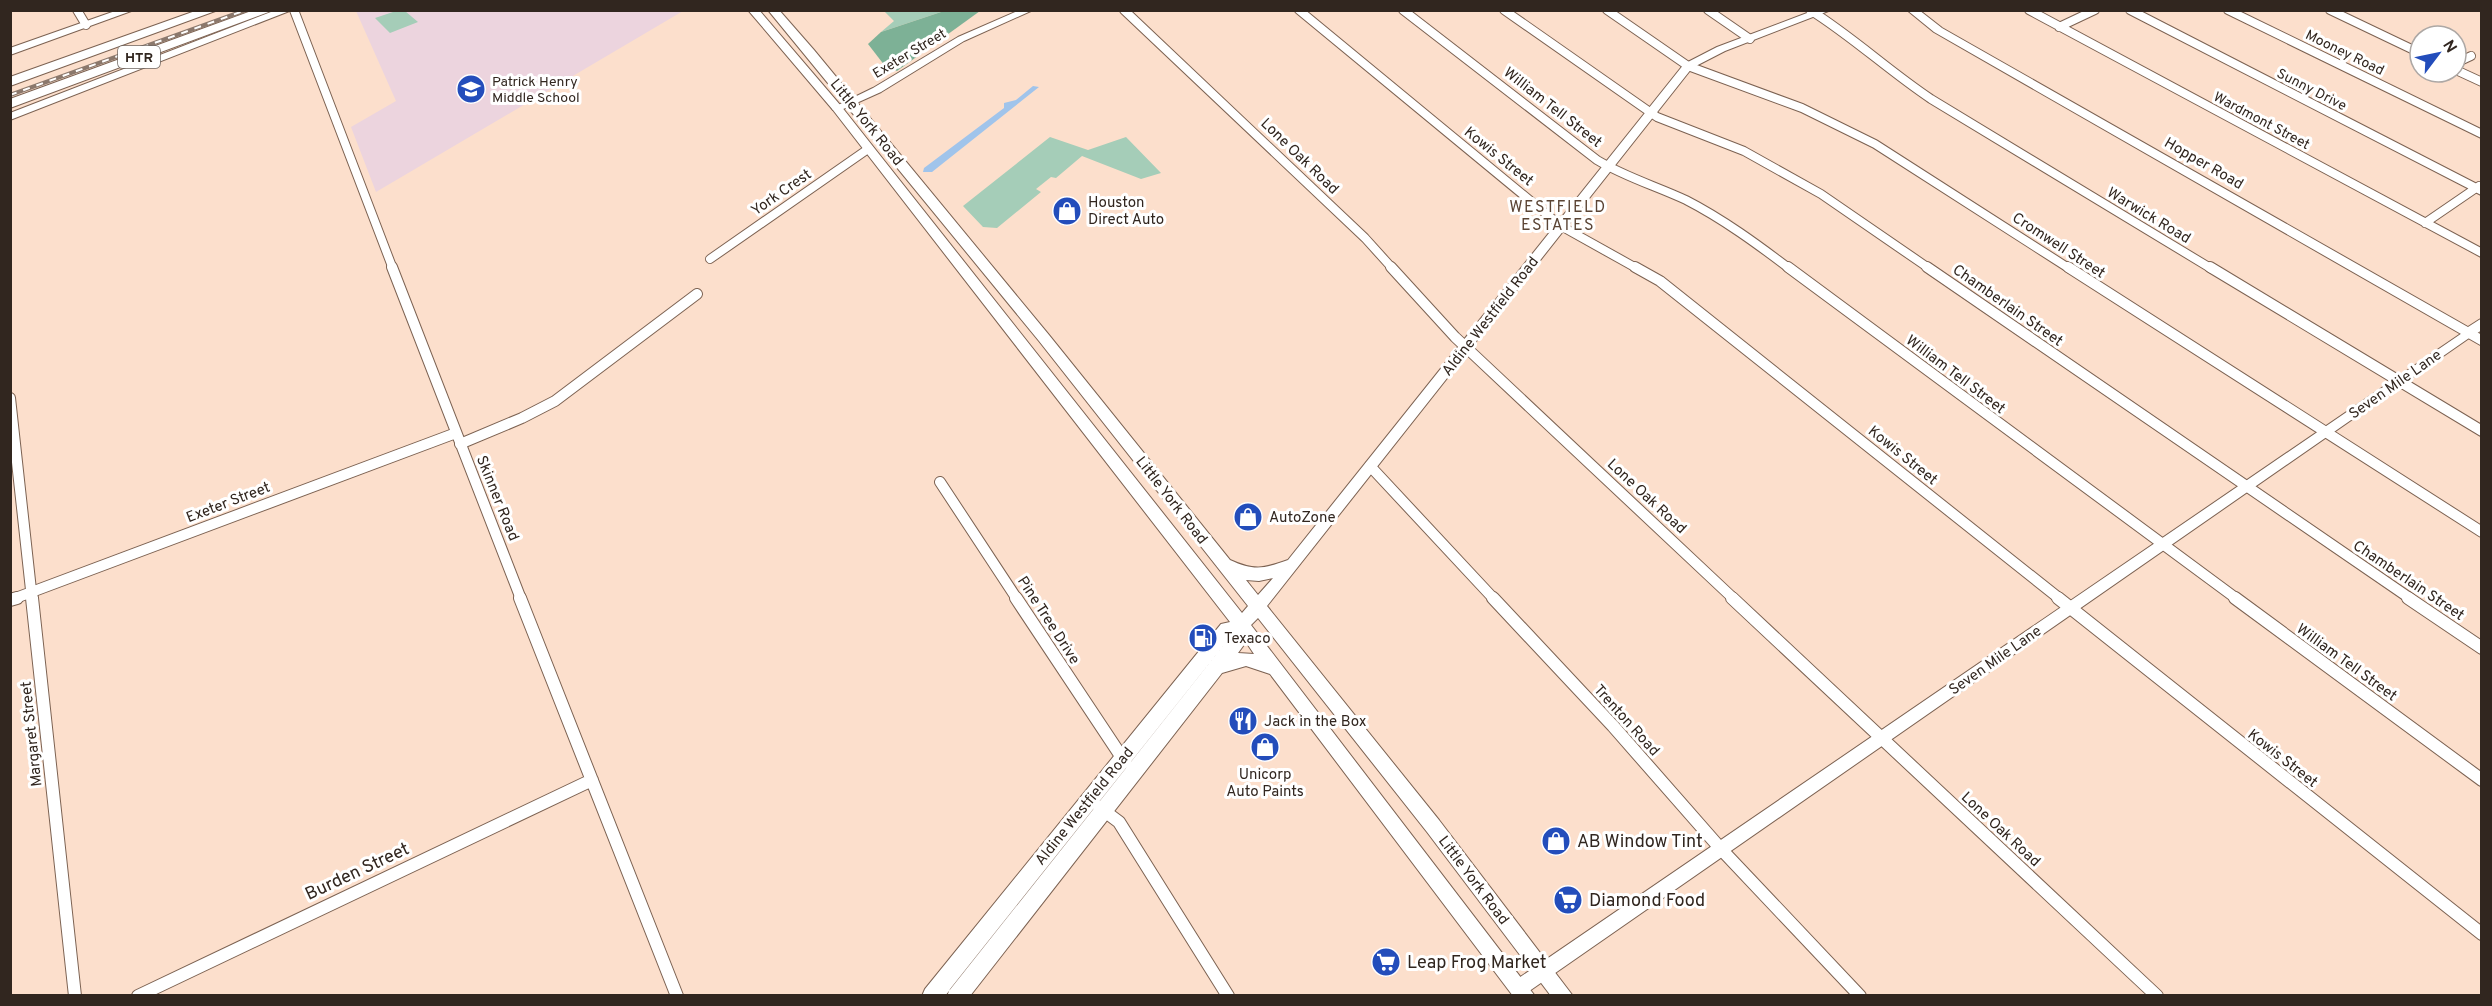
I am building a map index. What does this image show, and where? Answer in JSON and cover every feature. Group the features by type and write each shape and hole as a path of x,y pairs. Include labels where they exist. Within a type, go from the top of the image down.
{"highway":[{"name":"HTR","path":"10,82 212,10"},
{"name":"HTR","path":"10,104 268,10"},
{"path":"10,111 107,76 136,69"}],"main road":[{"path":"10,52 129,10"},
{"path":"10,117 287,10"},
{"name":"Little York Road","path":"753,10 837,108 1242,625 1518,993"},
{"name":"Little York Road","path":"773,10 810,52 1018,307 1432,826 1563,996"},
{"name":"Hopper Road","path":"1912,10 1938,30 2481,341"},
{"name":"Aldine Westfield Road","path":"1129,765 1215,670 1238,641 1242,625 1294,564 1649,112 1688,66 1721,49 1818,12"},
{"path":"793,58 810,52"},
{"path":"1000,316 1018,307"},
{"path":"1220,560 1237,573 1251,576 1270,574 1294,564"},
{"name":"Aldine Westfield Road","path":"932,996 1097,805 1129,765 1227,629 1242,625"},
{"path":"1215,670 1235,659 1245,658 1274,670"},
{"name":"Aldine Westfield Road","path":"957,996 1097,805"}],"street":[{"path":"77,10 86,25"},
{"name":"Skinner Road","path":"294,10 460,444 677,996"},
{"name":"Exeter Street","path":"837,108 877,90 979,30 1029,10"},
{"name":"Lone Oak Road","path":"1124,10 1365,238 1466,347 2157,996"},
{"name":"Kowis Street","path":"1299,10 1561,226 1660,281 2481,934"},
{"name":"William Tell Street","path":"1403,10 1607,166 1685,200 1745,236 2481,780"},
{"name":"Chamberlain Street","path":"1504,10 1649,112 1744,151 1821,194 2481,648"},
{"name":"Cromwell Street","path":"1607,10 1688,66 1802,108 1875,144 2481,532"},
{"path":"1708,10 1750,39"},
{"name":"Wardmont Street","path":"2029,10 2481,254"},
{"path":"2059,27 2095,10"},
{"name":"Sunny Drive","path":"2130,10 2479,188"},
{"name":"Mooney Road","path":"2228,10 2481,134"},
{"path":"2330,10 2408,47"},
{"name":"Warwick Road","path":"1818,12 1901,80 1931,99 2481,431"},
{"name":"York Crest","path":"710,259 868,149"},
{"path":"2425,223 2479,188"},
{"path":"460,444 549,404 697,294"},
{"name":"Seven Mile Lane","path":"1518,993 1544,971 1720,848 1883,738 2481,324"},
{"name":"Margaret Street","path":"10,398 75,996"},
{"name":"Exeter Street","path":"10,600 456,433"},
{"name":"Trenton Road","path":"1370,466 1613,726 1720,848 1860,996"},
{"name":"Pine Tree Drive","path":"940,482 1129,765"},
{"name":"Burden Street","path":"138,996 592,780"},
{"path":"1097,805 1119,822 1228,996"}],"shaded area":[{"name":"Patrick Henry Middle School","path":"356,11 683,11 376,192 351,127 396,101"}],"green space":[{"path":"396,11 405,11 418,22 390,33 375,18"},
{"path":"884,11 944,11 881,32 894,21"},
{"path":"944,11 980,11 897,71 885,66 868,44 881,32"},
{"path":"1050,137 1088,150 1126,137 1161,173 1141,179 1082,156 1056,178 1051,177 1036,189 1041,192 997,228 983,227 963,206"}],"water":[{"path":"1033,86 1039,87 932,172 923,172 924,168 1004,108 1004,103 1016,100"}],"railway":[{"path":"10,95 246,10"}],"place":[{"name":"Patrick Henry Middle School","path":"471,89"},
{"name":"Houston Direct Auto","path":"1067,211"},
{"name":"AutoZone","path":"1248,517"},
{"name":"Texaco","path":"1203,638"},
{"name":"Jack in the Box","path":"1243,721"},
{"name":"Unicorp Auto Paints","path":"1265,747"},
{"name":"AB Window Tint","path":"1556,841"},
{"name":"Diamond Food","path":"1568,900"},
{"name":"Leap Frog Market","path":"1386,962"}],"district":[{"name":"WESTFIELD ESTATES","path":"1558,215"}]}
